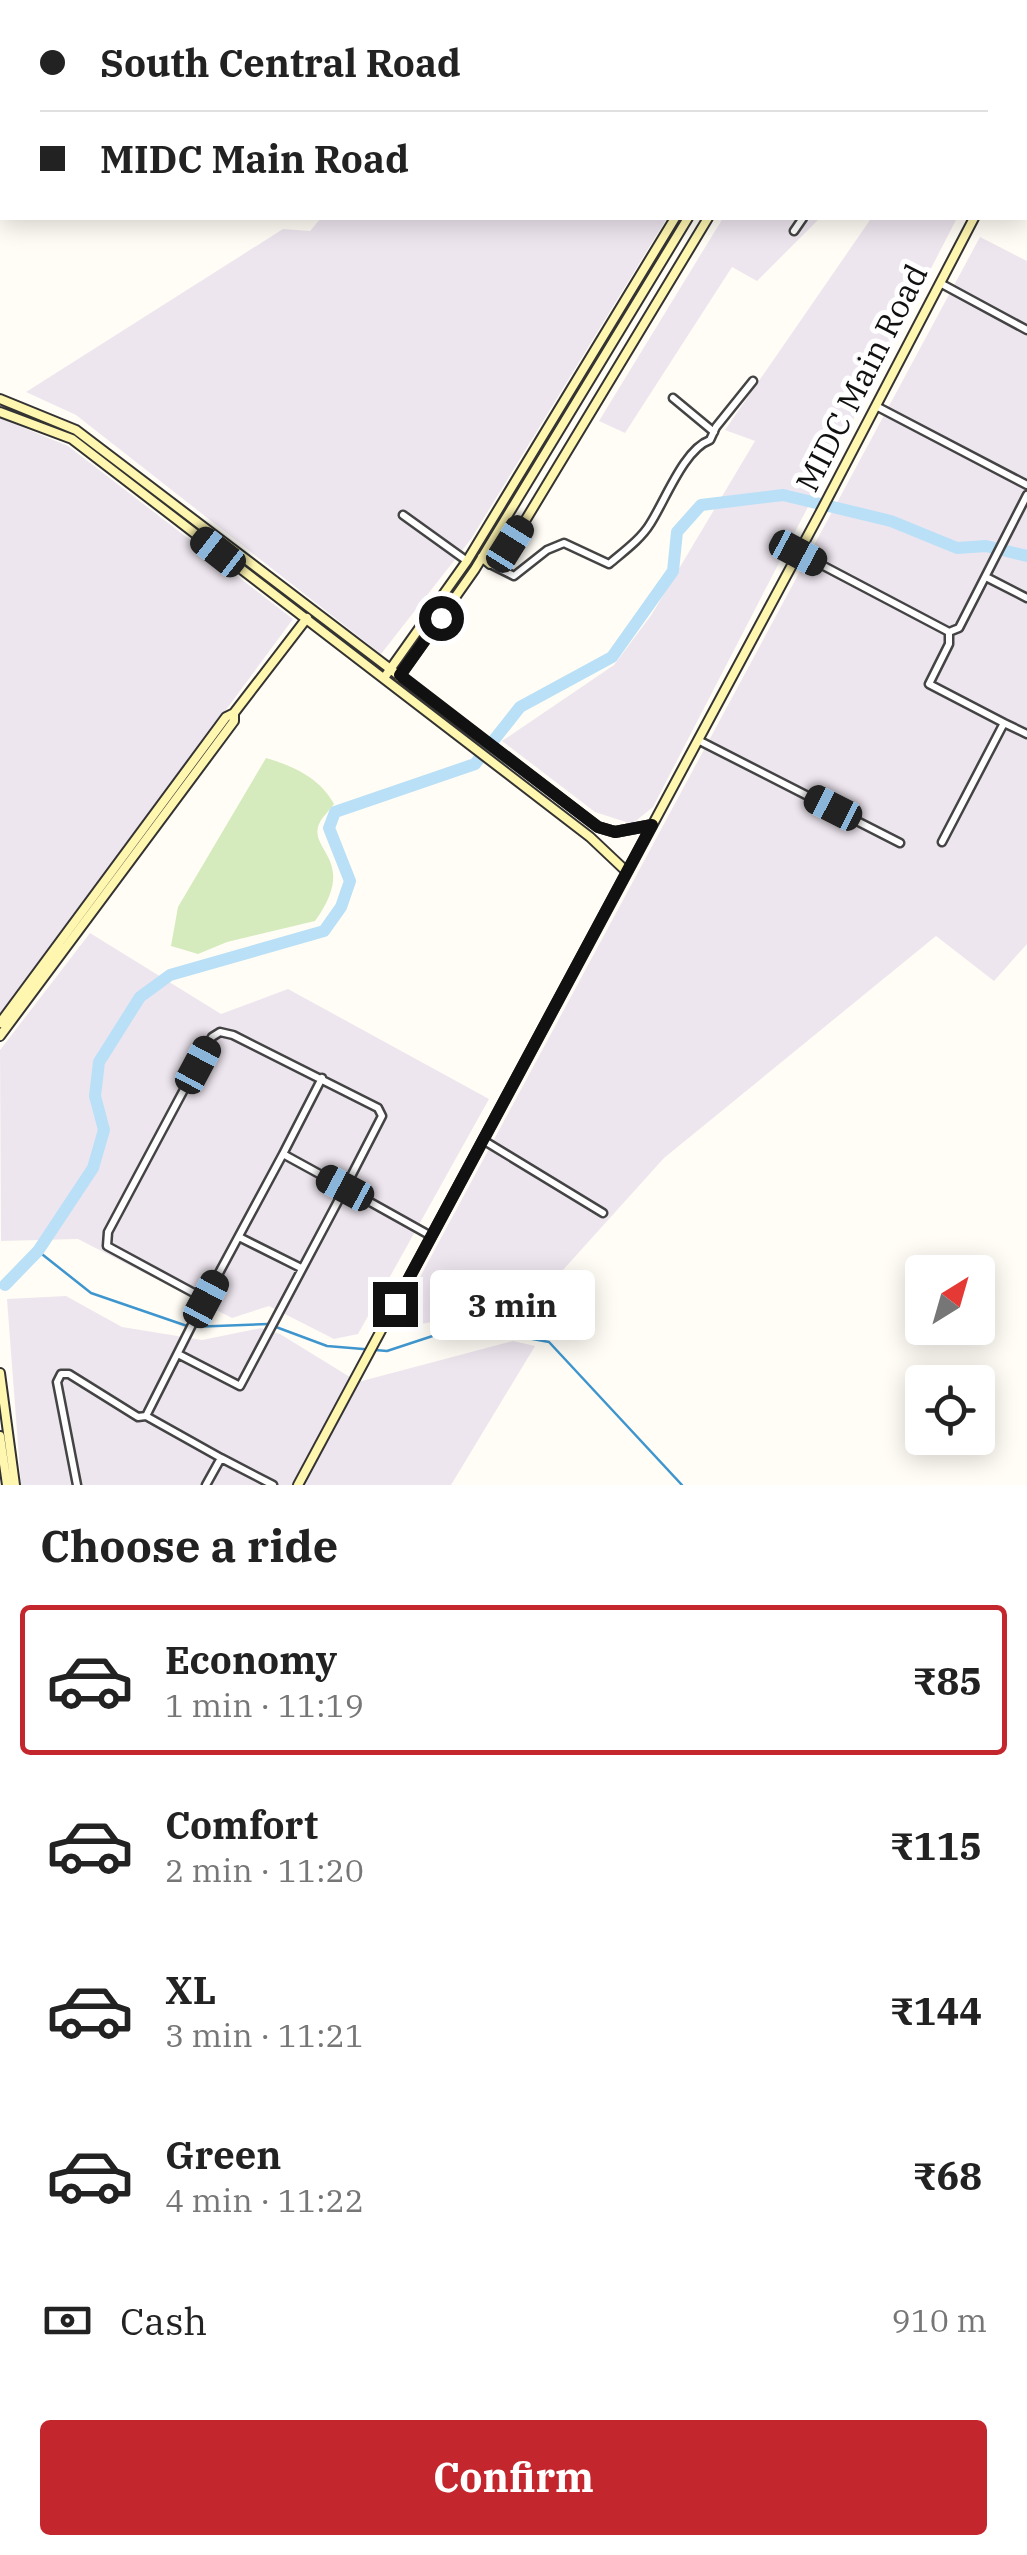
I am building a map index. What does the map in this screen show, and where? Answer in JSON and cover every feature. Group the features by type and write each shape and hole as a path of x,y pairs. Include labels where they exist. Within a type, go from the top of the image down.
{"street":[{"path":"384,678 467,561 675,220"},
{"path":"393,685 482,557 687,220"},
{"path":"490,564 502,559 707,220"},
{"path":"794,231 802,220"},
{"name":"MIDC Main Road","path":"298,1485 973,220"},
{"path":"940,283 1027,330"},
{"path":"618,313 627,318"},
{"path":"482,557 514,576 547,550 564,543 610,564 650,526 672,490 674,479 753,381"},
{"path":"673,398 714,432"},
{"path":"0,399 76,430 606,831 652,825"},
{"path":"876,406 1027,485"},
{"path":"0,412 72,439 590,837 627,872"},
{"path":"798,553 949,632 959,628 1027,494"},
{"path":"403,515 467,561"},
{"path":"986,578 1027,598"},
{"path":"0,1023 226,716 234,713 312,610"},
{"path":"949,632 949,644 929,684 1027,734"},
{"path":"0,1036 234,721 234,713"},
{"path":"942,842 1004,724"},
{"path":"698,740 900,843"},
{"path":"178,1354 240,1386 382,1116 378,1108 322,1078 220,1032 212,1037 108,1232 108,1246 206,1299"},
{"path":"146,1416 322,1078"},
{"path":"483,1140 603,1213"},
{"path":"283,1154 431,1236"},
{"path":"239,1236 301,1268"},
{"path":"0,1372 8,1479"},
{"path":"77,1485 56,1382 62,1374 70,1374 138,1417 146,1416 273,1485"},
{"path":"0,1436 8,1479"},
{"path":"206,1485 221,1458"}],"shaded area":[{"path":"319,220 666,220 471,539 381,654 76,415 26,392 283,229 310,231"},
{"path":"722,220 818,220 757,281 732,267 625,433 599,421"},
{"path":"870,220 956,220 653,807 632,824 595,812 502,741 614,665 652,614 755,441 725,430"},
{"path":"980,237 1027,261 1027,944 994,981 936,936 664,1158 544,1291 392,1329"},
{"path":"0,418 68,446 293,619 0,1016"},
{"path":"90,933 221,1014 288,989 489,1099 358,1334 334,1339 269,1306 232,1318 78,1239 1,1241 0,1050"},
{"path":"66,1296 122,1327 202,1340 261,1328 280,1334 358,1382 513,1341 535,1346 451,1485 21,1485 7,1299"}],"green space":[{"path":"266,758 305,774 334,804 320,821 317,833 333,871 327,900 315,921 227,942 198,954 171,946 178,907"}],"waterway":[{"path":"5,1285 38,1251 93,1168 104,1130 95,1096 99,1062 140,997 170,975 324,931 341,907 350,881 329,828 335,812 475,764 520,707 612,657 673,571 677,532 701,505 783,495 891,521 957,548 986,546 1027,556"},
{"path":"38,1251 91,1293 190,1327 268,1324"},
{"path":"276,1327 327,1346 387,1351 463,1326 549,1342 682,1485"}],"route":[{"path":"395,1304 652,825 615,832 598,827 400,675 441,618"}]}
